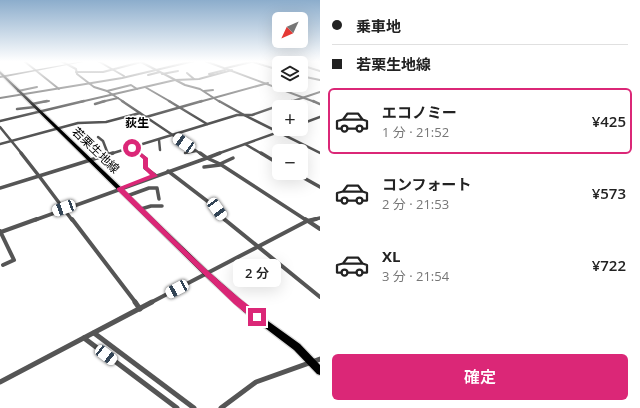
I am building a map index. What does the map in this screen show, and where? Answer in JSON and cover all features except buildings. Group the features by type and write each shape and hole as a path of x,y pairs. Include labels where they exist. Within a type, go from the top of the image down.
{"main road":[{"name":"若栗生地線","path":"7,80 237,302 282,335 320,371"}],"street":[{"path":"49,80 59,88"},
{"path":"86,80 96,88 107,91 118,98 196,151 221,164 320,229"},
{"path":"20,92 59,88 107,80"},
{"path":"0,121 175,80"},
{"path":"175,80 204,91 244,115 272,129"},
{"path":"189,80 198,80"},
{"path":"260,80 320,104"},
{"path":"146,117 268,83"},
{"path":"107,91 131,85 137,89"},
{"path":"0,98 37,86"},
{"path":"145,87 207,124"},
{"path":"204,91 213,90"},
{"path":"0,188 159,140 232,116 252,115 320,92"},
{"path":"95,104 118,98"},
{"path":"17,109 49,101"},
{"path":"0,144 84,122 106,122 140,113"},
{"path":"308,121 320,117"},
{"path":"0,126 140,309"},
{"path":"3,265 14,260 0,231 272,134"},
{"path":"286,136 320,153"},
{"path":"98,137 103,141 108,155"},
{"path":"159,140 160,150"},
{"path":"245,144 272,160"},
{"path":"132,148 146,159 146,168 155,176"},
{"path":"185,153 196,151"},
{"path":"204,167 221,164 233,158"},
{"path":"168,172 215,207 226,221 320,297"},
{"path":"308,180 320,187"},
{"path":"127,196 149,188 157,188 159,199"},
{"path":"141,209 151,206 162,206"},
{"path":"0,382 307,220 320,218"},
{"path":"94,333 194,408"},
{"path":"84,338 177,408"},
{"path":"221,408 256,382 320,359"}],"district":[{"name":"荻生","path":"137,122"}],"route":[{"path":"132,148 145,157 146,168 155,176 120,189 237,302 257,317"}]}
